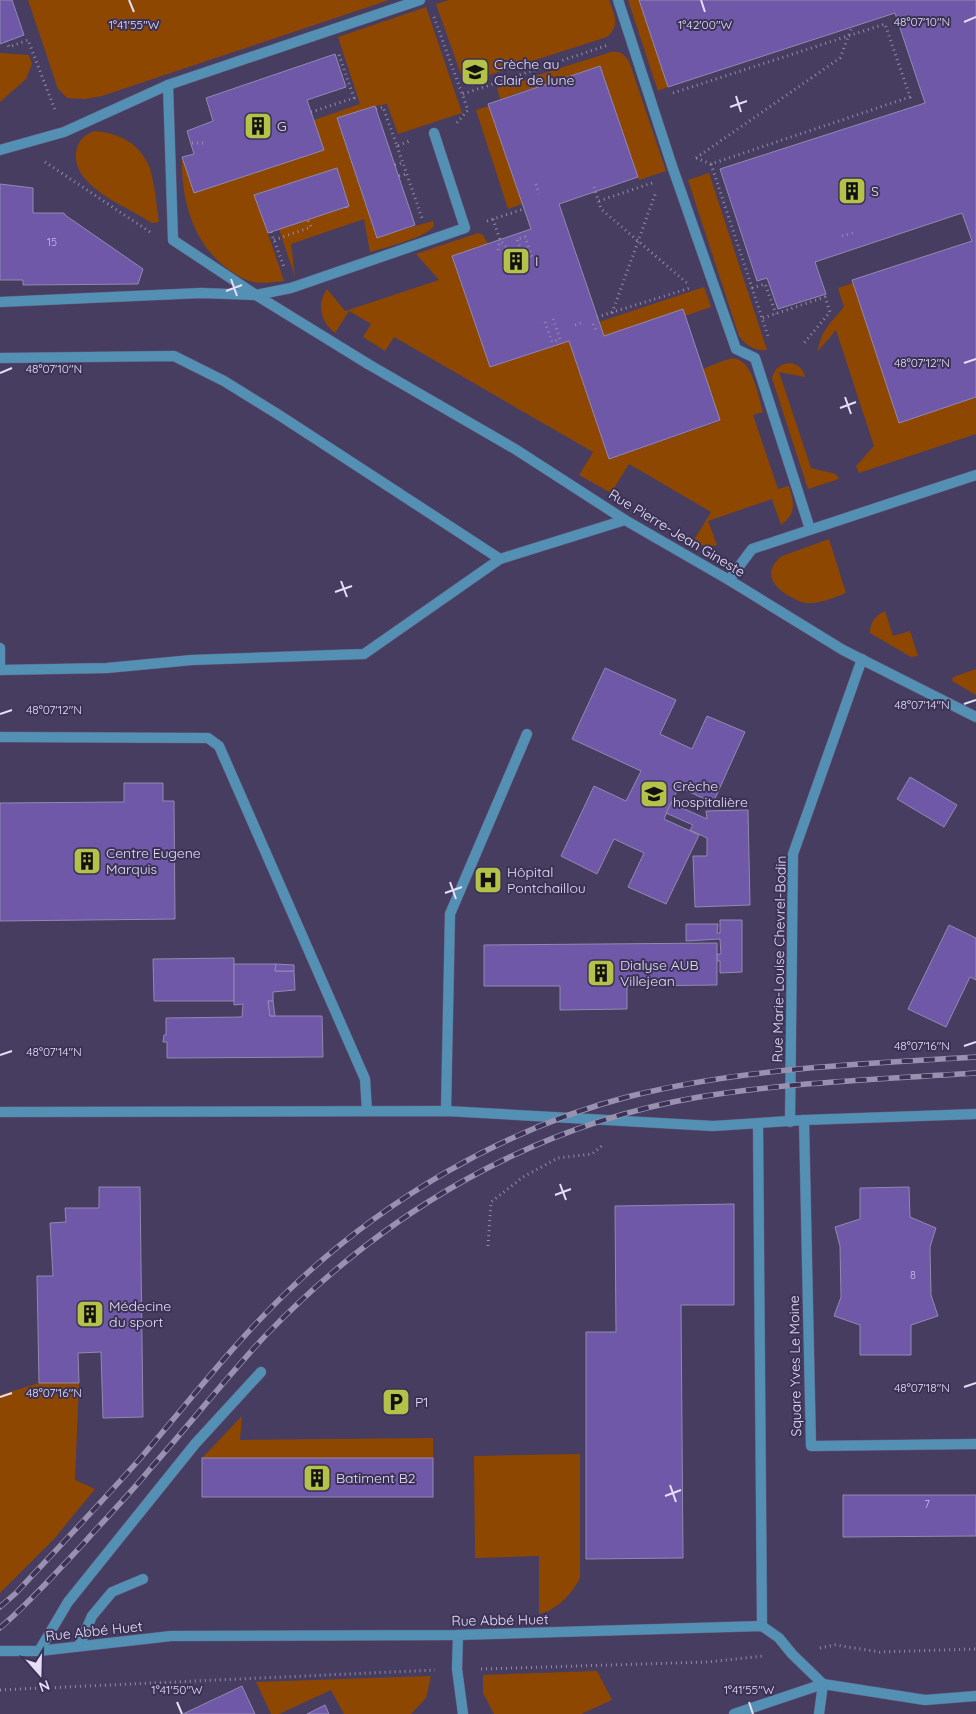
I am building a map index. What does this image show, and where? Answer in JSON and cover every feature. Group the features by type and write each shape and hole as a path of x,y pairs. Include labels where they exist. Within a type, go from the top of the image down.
{"street":[{"path":"0,150 64,132 168,85 420,0"},
{"path":"618,0 736,349 755,358 810,529"},
{"path":"168,85 174,240"},
{"path":"0,302 201,293 256,295 291,288 465,228 434,133"},
{"name":"Rue Pierre-Jean Gineste","path":"174,240 256,295 368,364 514,449 624,520 729,580 843,650 976,717"},
{"path":"0,358 174,356 224,381 280,415 500,559"},
{"path":"729,580 752,549 976,475"},
{"path":"0,648 0,670 107,668 201,660 364,654 500,559 624,520"},
{"name":"Rue Marie-Louise Chevrel-Bodin","path":"790,1122 793,854 862,659"},
{"path":"446,1112 450,914 527,734"},
{"path":"0,737 208,738 219,746 365,1079 367,1111"},
{"path":"0,1112 446,1112 714,1126 804,1120 976,1114"},
{"name":"Square Yves Le Moine","path":"804,1120 811,1446 976,1444"},
{"path":"758,1123 762,1626 780,1638 792,1654 823,1684"},
{"path":"39,1651 68,1602 195,1444 261,1372"},
{"path":"79,1646 92,1616 112,1592 143,1579"},
{"name":"Rue Abbé Huet","path":"0,1651 39,1651 171,1636 458,1635 762,1626"},
{"path":"458,1635 457,1669 463,1714"},
{"path":"819,1714 823,1684"},
{"path":"734,1714 823,1684 925,1700 976,1696"}],"path":[{"path":"433,14 468,110"},
{"path":"671,94 885,24 910,97 711,164 771,344"},
{"path":"696,158 840,58 852,27"},
{"path":"6,41 9,47 28,40 64,132"},
{"path":"311,112 354,98 337,48"},
{"path":"462,94 594,49"},
{"path":"376,109 384,108 429,241"},
{"path":"397,146 434,133"},
{"path":"20,144 151,233 174,240"},
{"path":"395,165 402,163"},
{"path":"399,176 406,174"},
{"path":"599,201 660,180 612,313"},
{"path":"536,184 539,194"},
{"path":"594,187 601,209 692,288 597,317"},
{"path":"465,228 524,209"},
{"path":"493,219 500,240 507,248"},
{"path":"274,240 311,227 308,220"},
{"path":"271,232 291,288"},
{"path":"842,236 853,233"},
{"path":"524,260 517,239 525,237 532,258"},
{"path":"498,250 500,240"},
{"path":"752,288 765,284 776,314"},
{"path":"763,318 825,298 830,312 804,343"},
{"path":"545,322 552,342 560,339 553,319"},
{"path":"574,325 584,322"},
{"path":"593,324 596,332"},
{"path":"488,1246 491,1202 523,1177 558,1158 592,1154 632,1122"},
{"path":"0,1690 457,1669 707,1662 792,1654 835,1645 880,1652 976,1649"}],"shaded area":[{"path":"28,0 389,0 102,96 85,99 67,98 58,89"},
{"path":"449,0 609,0 615,24 607,37 464,83 436,4"},
{"path":"628,0 639,0 668,87 658,91"},
{"path":"426,7 462,113 398,134 387,104 375,106 337,119 377,237 433,221 434,226 427,232 412,239 370,252 364,219 291,244 295,277 279,229 349,206 336,168 255,195 284,281 253,282 229,270 206,247 192,220 184,189 182,157 194,193 314,120 360,104 338,37"},
{"path":"611,52 617,52 625,56 629,61 666,171 639,180 600,66 500,99 497,88"},
{"path":"0,53 29,55 32,64 26,79 0,102"},
{"path":"489,106 522,204 508,209 476,110"},
{"path":"94,131 118,136 132,144 143,156 152,176 159,222 152,223 117,203 92,186 83,176 77,166 77,149 81,140"},
{"path":"709,173 767,350 751,347 739,336 688,180"},
{"path":"478,233 483,235 488,244 452,256 490,367 569,341 609,459 720,421 703,369 729,359 737,359 749,369 756,387 763,412 753,415 778,489 789,486 793,507 786,521 781,525 772,499 708,521 717,545 702,545 694,540 711,512 629,464 611,493 579,475 593,452 394,337 385,351 363,337 371,324 349,311 335,333 323,319 321,307 327,289 345,311 439,280 416,254"},
{"path":"853,283 899,422 976,397 976,434 859,473 856,466 874,446 836,330 818,351 824,332 844,307 838,288"},
{"path":"704,287 711,307 685,316 604,336 599,322"},
{"path":"790,363 800,367 805,377 779,372 811,468 836,474 839,479 808,489 772,378 778,367"},
{"path":"829,539 846,593 822,601 805,603 783,592 772,578 771,572 776,562 782,556"},
{"path":"885,611 893,636 910,631 918,656 911,657 870,633 874,620"},
{"path":"976,669 976,695 952,681 953,677"},
{"path":"39,1383 79,1383 75,1480 95,1489 54,1539 0,1593 0,1395"},
{"path":"242,1416 240,1440 433,1438 433,1458 202,1458"},
{"path":"580,1454 580,1578 563,1601 552,1609 539,1614 539,1556 475,1558 474,1456"},
{"path":"597,1671 612,1700 581,1714 494,1714 483,1693 483,1675"},
{"path":"431,1676 426,1698 411,1714 344,1714 331,1690 279,1714 271,1714 256,1682"}],"building":[{"path":"0,0 12,0 24,35 0,44"},
{"name":"S","path":"639,0 976,0 976,397 899,423 852,280 972,241 962,213 815,262 826,294 778,309 767,278 757,281 720,169 925,103 895,13 668,87"},
{"name":"G","path":"335,54 346,87 307,100 324,150 194,193 182,157 194,154 187,131 213,121 206,98"},
{"name":"I","path":"600,66 638,177 559,204 604,336 683,309 720,420 609,459 569,341 490,367 452,256 531,229 488,104"},
{"path":"375,106 415,225 377,238 337,118"},
{"path":"337,168 349,206 268,233 254,195"},
{"path":"0,184 33,188 33,213 64,213 143,269 138,284 23,285 23,280 0,280"},
{"path":"605,668 676,700 660,734 692,749 707,716 745,732 713,803 679,787 671,803 664,819 699,835 666,904 628,887 644,853 614,839 597,874 561,856 594,786 626,801 641,771 572,739"},
{"path":"910,777 957,805 944,827 897,799"},
{"name":"Centre Eugene Marquis","path":"124,783 163,783 163,801 174,801 175,919 0,921 0,803 124,802"},
{"path":"671,803 707,819 706,811 748,810 750,905 695,907 693,856 707,856 707,838 690,830 693,825 666,813"},
{"path":"720,920 742,920 742,972 720,973 720,961 717,961 717,954 721,954 720,939 686,941 686,924 718,924 717,933 720,933"},
{"path":"949,925 976,938 976,980 970,977 946,1027 908,1009"},
{"name":"Dialyse AUB Villejean","path":"717,943 717,985 627,986 627,1009 560,1010 560,986 484,986 484,945"},
{"path":"234,958 234,1001 154,1001 153,959"},
{"path":"234,964 276,964 275,971 294,971 295,990 273,992 273,1001 268,1001 270,1016 322,1016 323,1057 167,1058 167,1042 163,1042 164,1035 166,1035 166,1018 242,1017 243,1004 234,1005"},
{"path":"276,964 294,965 294,971 275,971"},
{"path":"268,1001 273,1001 275,1016 270,1016"},
{"name":"Médecine du sport","path":"99,1187 140,1187 143,1417 103,1418 101,1352 78,1353 79,1383 39,1383 37,1276 53,1276 50,1223 66,1222 65,1208 99,1208"},
{"path":"909,1187 910,1217 936,1228 930,1247 931,1295 938,1316 911,1325 911,1355 860,1355 860,1325 834,1316 841,1297 840,1246 835,1227 860,1219 860,1188"},
{"path":"734,1204 734,1305 681,1305 683,1558 586,1559 586,1332 616,1332 615,1206"},
{"name":"Batiment B2","path":"202,1458 433,1458 433,1497 202,1497"},
{"path":"843,1495 976,1495 976,1536 843,1537"},
{"path":"242,1686 255,1714 183,1714"},
{"path":"325,1705 329,1714 307,1714"}],"railway":[{"path":"0,1607 16,1593 108,1494 229,1353 287,1292 363,1227 404,1198 447,1172 491,1148 537,1127 631,1096 716,1079 759,1073 976,1057"},
{"path":"0,1628 32,1598 134,1488 266,1335 312,1291 360,1250 411,1213 464,1181 519,1153 577,1129 637,1111 699,1097 803,1084 976,1073"}],"place":[{"name":"Crèche au Clair de lune","path":"475,72"},
{"name":"G","path":"258,126"},
{"name":"S","path":"852,191"},
{"name":"I","path":"516,261"},
{"name":"Crèche hospitalière","path":"654,794"},
{"name":"Centre Eugene Marquis","path":"87,861"},
{"name":"Hôpital Pontchaillou","path":"488,880"},
{"name":"Dialyse AUB Villejean","path":"601,973"},
{"name":"Médecine du sport","path":"90,1314"},
{"name":"P1","path":"396,1402"},
{"name":"Batiment B2","path":"317,1478"}]}
